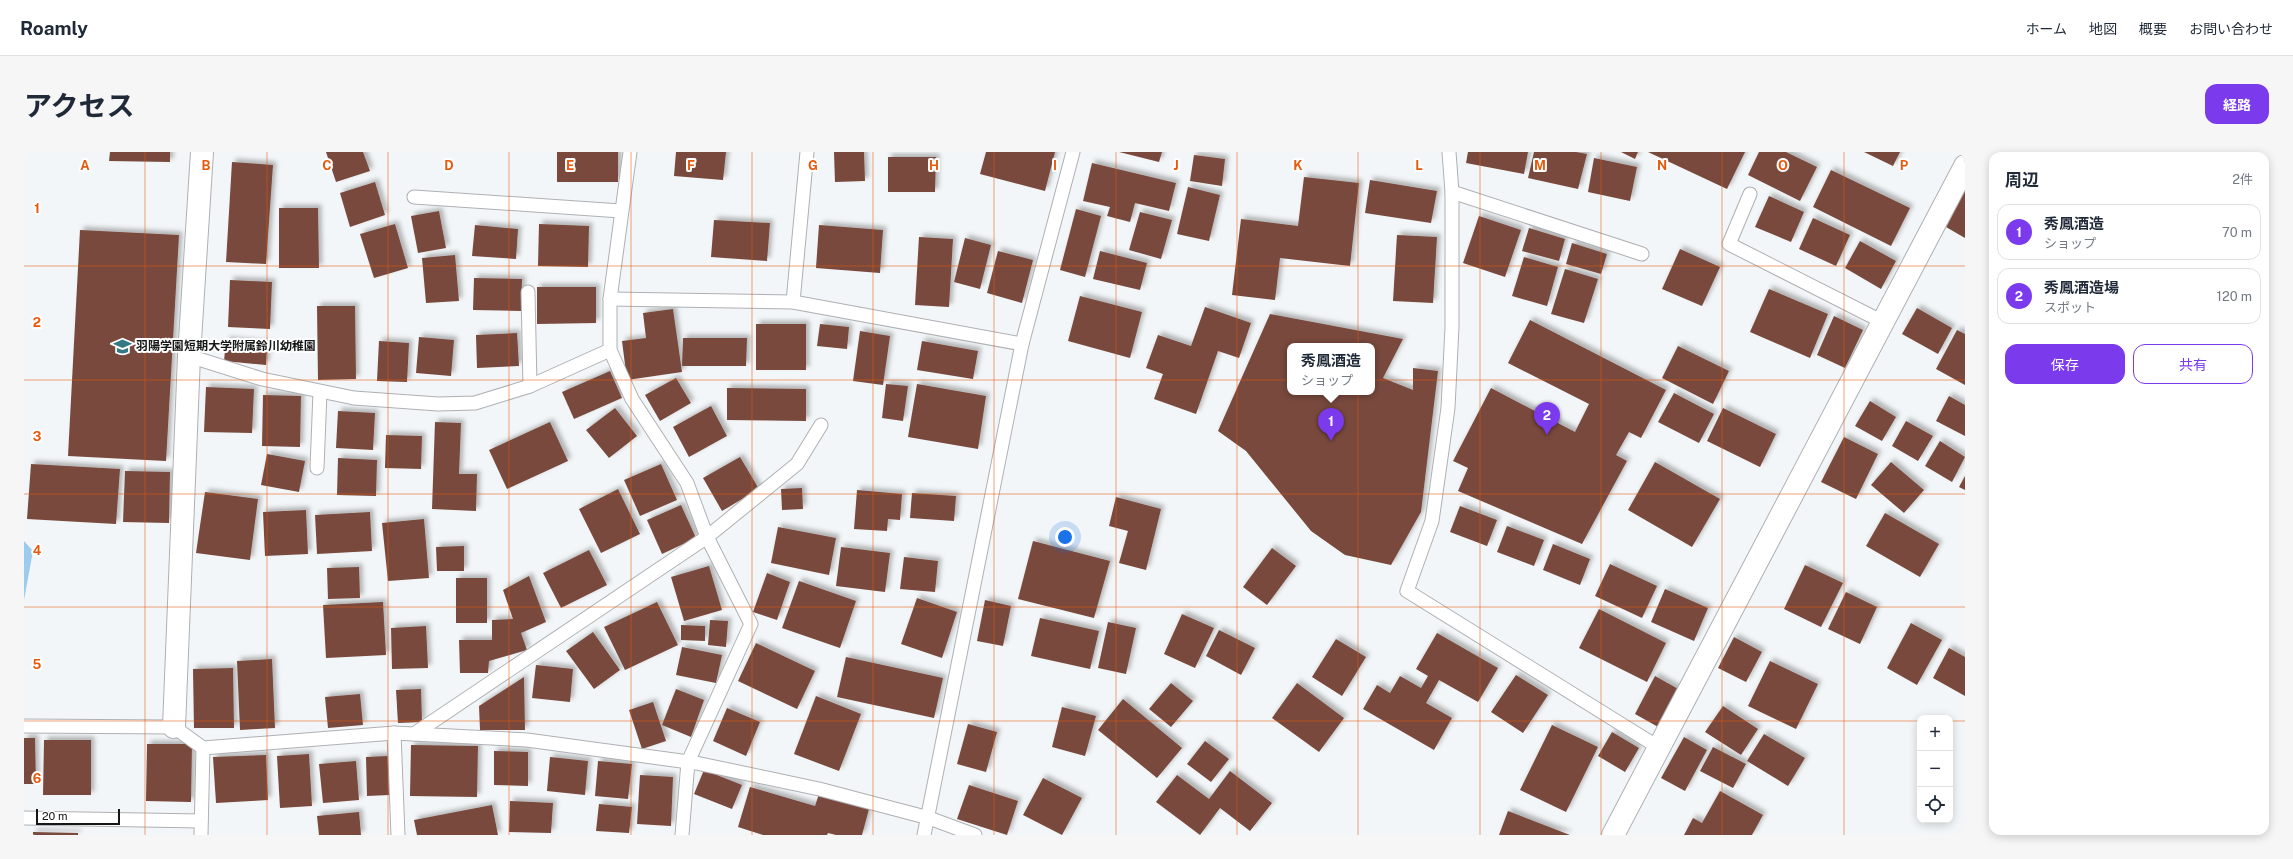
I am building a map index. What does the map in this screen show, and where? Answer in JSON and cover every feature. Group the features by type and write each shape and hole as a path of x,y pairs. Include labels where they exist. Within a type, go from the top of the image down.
{"street":[{"path":"174,727 189,356 202,152"},
{"path":"1613,835 1965,166"}],"lane":[{"path":"630,152 610,299 610,350 632,400 687,483 707,538 751,624 688,762 682,835"},
{"path":"793,302 807,152"},
{"path":"924,835 929,818 1022,344 1073,152"},
{"path":"1449,152 1452,192 1452,327 1448,408 1432,521 1407,591 1658,747"},
{"path":"1452,192 1642,254"},
{"path":"1750,194 1729,244 1883,322"},
{"path":"414,197 621,211"},
{"path":"528,292 530,386"},
{"path":"610,299 793,302 1022,344"},
{"path":"189,356 262,379 354,398 395,401 475,403 530,386 610,350"},
{"path":"317,468 320,392"},
{"path":"414,734 707,538 798,464 821,425"},
{"path":"24,726 174,727 203,748 394,733 527,740 688,762 819,789 929,818 975,835"},
{"path":"394,733 398,835"},
{"path":"201,835 203,748"},
{"path":"24,818 201,821"}],"shaded area":[{"path":"24,541 33,551 24,600"}],"building":[{"path":"110,152 170,152 170,162 109,161"},
{"path":"326,152 363,152 370,171 336,182"},
{"path":"557,152 618,152 618,182 557,182"},
{"path":"676,152 726,152 723,180 674,176"},
{"path":"834,152 864,152 865,181 835,182"},
{"path":"986,152 1055,152 1045,191 980,174"},
{"path":"1119,152 1162,152 1159,162"},
{"path":"1468,152 1528,152 1524,174 1466,163"},
{"path":"1534,152 1576,152 1587,154 1578,189 1528,178"},
{"path":"1621,152 1638,152 1635,159"},
{"path":"1648,152 1745,152 1727,189"},
{"path":"1759,152 1786,152 1817,167 1800,201 1748,175"},
{"path":"1864,152 1900,152 1893,166"},
{"path":"1194,155 1225,159 1222,186 1190,181"},
{"path":"888,157 936,157 935,192 888,192"},
{"path":"1594,158 1637,167 1630,201 1588,192"},
{"path":"232,162 273,165 266,264 226,262"},
{"path":"1092,163 1176,183 1169,211 1135,203 1130,222 1107,216 1110,207 1083,201"},
{"path":"1831,170 1910,208 1891,246 1813,207"},
{"path":"1304,177 1359,183 1350,266 1280,258 1275,300 1232,295 1241,219 1298,226"},
{"path":"1370,180 1437,191 1431,223 1365,213"},
{"path":"375,182 385,215 350,227 340,193"},
{"path":"1188,187 1220,195 1209,241 1177,234"},
{"path":"1965,190 1965,238 1946,227"},
{"path":"1769,196 1804,212 1791,242 1755,227"},
{"path":"279,208 318,208 319,268 279,268"},
{"path":"1076,209 1101,216 1085,277 1060,270"},
{"path":"439,211 446,248 418,253 411,216"},
{"path":"1140,212 1172,220 1161,259 1129,250"},
{"path":"1479,216 1521,230 1505,277 1463,263"},
{"path":"1813,218 1850,235 1836,266 1799,249"},
{"path":"714,220 770,223 767,261 711,257"},
{"path":"395,224 408,268 374,278 360,234"},
{"path":"539,224 589,226 588,267 538,266"},
{"path":"475,225 518,229 516,259 472,256"},
{"path":"819,225 883,230 880,273 816,268"},
{"path":"1529,228 1565,239 1559,261 1522,251"},
{"name":"羽陽学園短期大学附属鈴川幼稚園","path":"80,230 179,235 166,461 68,456"},
{"path":"1397,235 1437,237 1433,303 1393,301"},
{"path":"919,237 953,239 949,307 915,305"},
{"path":"965,238 991,245 980,289 954,282"},
{"path":"1860,241 1896,261 1881,289 1845,268"},
{"path":"1572,243 1607,254 1601,274 1566,264"},
{"path":"1680,249 1720,267 1702,306 1662,289"},
{"path":"998,251 1033,260 1022,303 987,293"},
{"path":"1100,251 1147,263 1140,290 1093,279"},
{"path":"455,255 459,301 426,303 422,258"},
{"path":"1524,257 1558,267 1547,306 1512,296"},
{"path":"1565,269 1598,279 1584,323 1551,314"},
{"path":"474,278 522,279 521,311 473,310"},
{"path":"230,280 272,282 270,329 228,327"},
{"path":"537,287 596,287 596,323 537,324"},
{"path":"1769,289 1828,314 1810,358 1750,332"},
{"path":"1080,296 1142,312 1130,358 1068,341"},
{"path":"317,306 355,306 356,379 318,380"},
{"path":"1205,307 1251,323 1239,358 1218,351 1196,414 1154,399 1163,374 1146,368 1158,335 1191,346"},
{"path":"1917,308 1952,328 1938,354 1902,334"},
{"path":"673,309 682,372 627,380 622,341 646,338 643,313"},
{"path":"1270,314 1403,339 1383,378 1413,390 1413,368 1438,371 1421,512 1391,565 1345,555 1311,531 1246,451 1218,431"},
{"path":"1834,316 1863,330 1845,368 1817,355"},
{"path":"1530,320 1666,390 1641,438 1629,432 1616,455 1627,461 1582,544 1458,491 1468,468 1453,461 1491,388 1575,432 1589,404 1508,363"},
{"path":"756,324 806,324 806,370 756,370"},
{"path":"820,324 849,327 847,349 817,346"},
{"path":"1957,330 1965,334 1965,385 1936,369"},
{"path":"860,331 890,336 883,385 853,381"},
{"path":"517,333 519,366 477,368 476,335"},
{"path":"419,337 454,340 451,376 416,373"},
{"path":"683,338 747,338 746,366 682,366"},
{"path":"226,340 267,344 266,365 224,361"},
{"path":"379,341 409,343 407,382 377,381"},
{"path":"922,341 978,351 973,379 917,370"},
{"path":"1678,346 1729,371 1713,404 1662,378"},
{"path":"610,371 622,398 574,419 562,392"},
{"path":"676,378 691,403 660,421 645,395"},
{"path":"886,384 908,386 903,421 882,418"},
{"path":"917,384 986,396 978,449 908,437"},
{"path":"206,387 254,389 252,433 204,432"},
{"path":"727,388 806,389 806,421 727,420"},
{"path":"1674,393 1714,414 1699,443 1658,422"},
{"path":"263,395 301,396 300,447 262,446"},
{"path":"1949,396 1965,405 1965,436 1936,421"},
{"path":"1870,401 1896,417 1882,441 1855,426"},
{"path":"711,406 727,436 689,457 673,427"},
{"path":"615,408 637,436 609,458 586,430"},
{"path":"1723,408 1776,434 1760,467 1707,441"},
{"path":"338,411 375,413 373,450 336,448"},
{"path":"1906,421 1933,436 1918,461 1892,446"},
{"path":"435,422 461,423 459,474 477,474 476,511 432,509"},
{"path":"550,422 568,461 507,489 489,450"},
{"path":"386,435 422,436 421,469 385,468"},
{"path":"1844,437 1878,454 1856,499 1821,482"},
{"path":"1940,441 1965,457 1952,482 1925,466"},
{"path":"267,454 305,461 299,492 261,485"},
{"path":"740,457 759,489 722,511 703,478"},
{"path":"338,458 377,460 376,496 337,495"},
{"path":"1655,462 1720,499 1692,547 1628,510"},
{"path":"1891,462 1924,490 1904,513 1871,485"},
{"path":"31,464 120,469 116,524 27,519"},
{"path":"661,464 677,500 640,516 624,480"},
{"path":"125,471 170,472 169,523 123,522"},
{"path":"1965,476 1965,490 1959,487"},
{"path":"802,488 803,509 782,510 781,489"},
{"path":"618,489 640,534 601,553 579,509"},
{"path":"857,490 902,494 900,520 888,519 887,531 854,529"},
{"path":"205,492 258,499 250,560 196,553"},
{"path":"912,493 956,496 954,521 910,518"},
{"path":"1116,497 1161,509 1146,570 1119,563 1128,531 1109,526"},
{"path":"681,505 696,538 662,554 647,520"},
{"path":"1460,506 1497,520 1487,546 1450,532"},
{"path":"306,510 308,554 265,556 263,512"},
{"path":"370,512 372,551 317,554 315,515"},
{"path":"1885,513 1939,544 1920,577 1866,546"},
{"path":"424,519 429,578 388,581 382,523"},
{"path":"1507,526 1544,540 1534,566 1497,552"},
{"path":"778,527 836,538 829,575 771,563"},
{"path":"1033,541 1110,561 1094,618 1018,599"},
{"path":"1553,544 1590,559 1580,585 1543,570"},
{"path":"464,546 464,571 437,571 436,547"},
{"path":"841,547 890,553 885,592 836,586"},
{"path":"1272,548 1296,566 1267,605 1243,587"},
{"path":"589,550 607,585 561,608 543,573"},
{"path":"904,557 938,561 935,592 900,589"},
{"path":"1610,564 1657,586 1642,618 1595,596"},
{"path":"1805,565 1843,583 1821,627 1784,609"},
{"path":"709,566 722,610 684,621 671,577"},
{"path":"359,567 360,598 328,599 327,568"},
{"path":"767,573 790,582 777,620 753,612"},
{"path":"529,576 546,622 521,633 527,650 489,661 488,673 460,673 459,640 492,640 492,620 513,619 503,590"},
{"path":"456,578 487,578 487,623 456,623"},
{"path":"799,581 856,601 840,648 782,628"},
{"path":"1665,589 1708,608 1694,641 1651,622"},
{"path":"1846,592 1877,607 1860,644 1828,629"},
{"path":"917,598 957,612 942,658 901,644"},
{"path":"985,600 1011,606 1003,646 977,641"},
{"path":"383,602 386,655 326,658 323,605"},
{"path":"657,602 678,645 625,670 604,627"},
{"path":"1599,609 1666,643 1647,682 1579,648"},
{"path":"1182,614 1214,628 1195,668 1164,654"},
{"path":"1040,618 1099,631 1090,669 1031,656"},
{"path":"710,620 728,621 726,647 708,645"},
{"path":"1108,622 1136,628 1126,674 1098,668"},
{"path":"1911,623 1942,640 1917,685 1887,668"},
{"path":"681,625 705,626 705,641 681,640"},
{"path":"426,626 428,668 392,669 391,628"},
{"path":"1219,630 1255,648 1241,675 1206,656"},
{"path":"593,632 620,670 594,689 566,651"},
{"path":"1437,633 1498,668 1478,702 1439,680 1426,703 1452,718 1434,750 1363,709 1377,685 1390,693 1400,676 1421,688 1428,676 1416,669"},
{"path":"1734,637 1762,652 1746,682 1718,668"},
{"path":"1336,639 1366,657 1342,696 1312,677"},
{"path":"756,643 815,671 797,709 738,681"},
{"path":"682,647 722,655 716,683 676,675"},
{"path":"1949,648 1965,657 1965,696 1933,678"},
{"path":"846,657 943,678 934,718 837,697"},
{"path":"272,659 275,728 240,730 237,661"},
{"path":"1770,661 1818,684 1796,729 1748,706"},
{"path":"536,665 573,669 570,702 532,698"},
{"path":"233,668 234,728 194,728 193,669"},
{"path":"1516,675 1548,695 1523,733 1491,712"},
{"path":"1655,676 1680,690 1660,728 1635,714"},
{"path":"524,677 525,730 480,730 479,706"},
{"path":"1171,683 1193,701 1171,727 1149,709"},
{"path":"1297,683 1344,718 1319,752 1272,718"},
{"path":"421,689 422,722 398,723 396,690"},
{"path":"676,689 704,700 691,737 662,725"},
{"path":"360,694 363,725 328,728 325,697"},
{"path":"816,696 861,714 839,771 794,754"},
{"path":"1123,699 1182,748 1157,778 1098,730"},
{"path":"653,702 666,741 642,749 629,710"},
{"path":"1723,706 1758,729 1741,755 1705,732"},
{"path":"1062,707 1096,716 1085,756 1052,747"},
{"path":"727,708 760,722 746,756 713,741"},
{"path":"968,724 997,732 986,772 957,764"},
{"path":"1552,725 1598,747 1566,812 1520,790"},
{"path":"1612,732 1639,748 1625,772 1598,756"},
{"path":"1764,734 1805,758 1788,786 1747,761"},
{"path":"1684,737 1707,750 1685,791 1661,778"},
{"path":"24,738 35,738 36,784 24,784"},
{"path":"44,740 91,740 91,795 43,795"},
{"path":"1205,741 1229,759 1211,782 1187,764"},
{"path":"147,744 192,744 191,802 146,801"},
{"path":"411,745 478,746 477,797 410,796"},
{"path":"1713,747 1746,764 1733,788 1700,771"},
{"path":"494,751 528,752 528,786 494,785"},
{"path":"309,754 312,806 280,808 277,756"},
{"path":"266,755 268,800 216,803 213,757"},
{"path":"388,756 389,795 367,796 366,757"},
{"path":"550,757 588,761 585,795 547,791"},
{"path":"356,761 359,800 323,803 319,764"},
{"path":"598,761 632,764 628,799 595,796"},
{"path":"704,770 742,785 732,809 694,794"},
{"path":"1230,771 1272,803 1250,831 1220,808 1200,835 1156,802 1177,775 1209,799"},
{"path":"640,775 673,777 671,826 637,824"},
{"path":"1043,778 1082,798 1062,835 1023,815"},
{"path":"969,785 1018,801 1007,835 957,819"},
{"path":"750,787 815,806 819,794 869,809 862,835 836,835 828,833 827,835 763,835 738,827"},
{"path":"1720,791 1763,815 1752,835 1684,835 1693,818 1702,823"},
{"path":"510,801 553,803 551,833 509,832"},
{"path":"599,804 632,807 629,833 596,831"},
{"path":"492,805 498,835 417,835 414,820"},
{"path":"1508,811 1570,835 1499,835"},
{"path":"359,812 361,835 319,835 317,816"},
{"path":"33,832 78,833 78,835 33,835"}],"place":[{"name":"羽陽学園短期大学附属鈴川幼稚園","path":"123,346"},
{"name":"秀鳳酒造場","path":"1547,435"},
{"name":"秀鳳酒造","path":"1331,441"}]}
